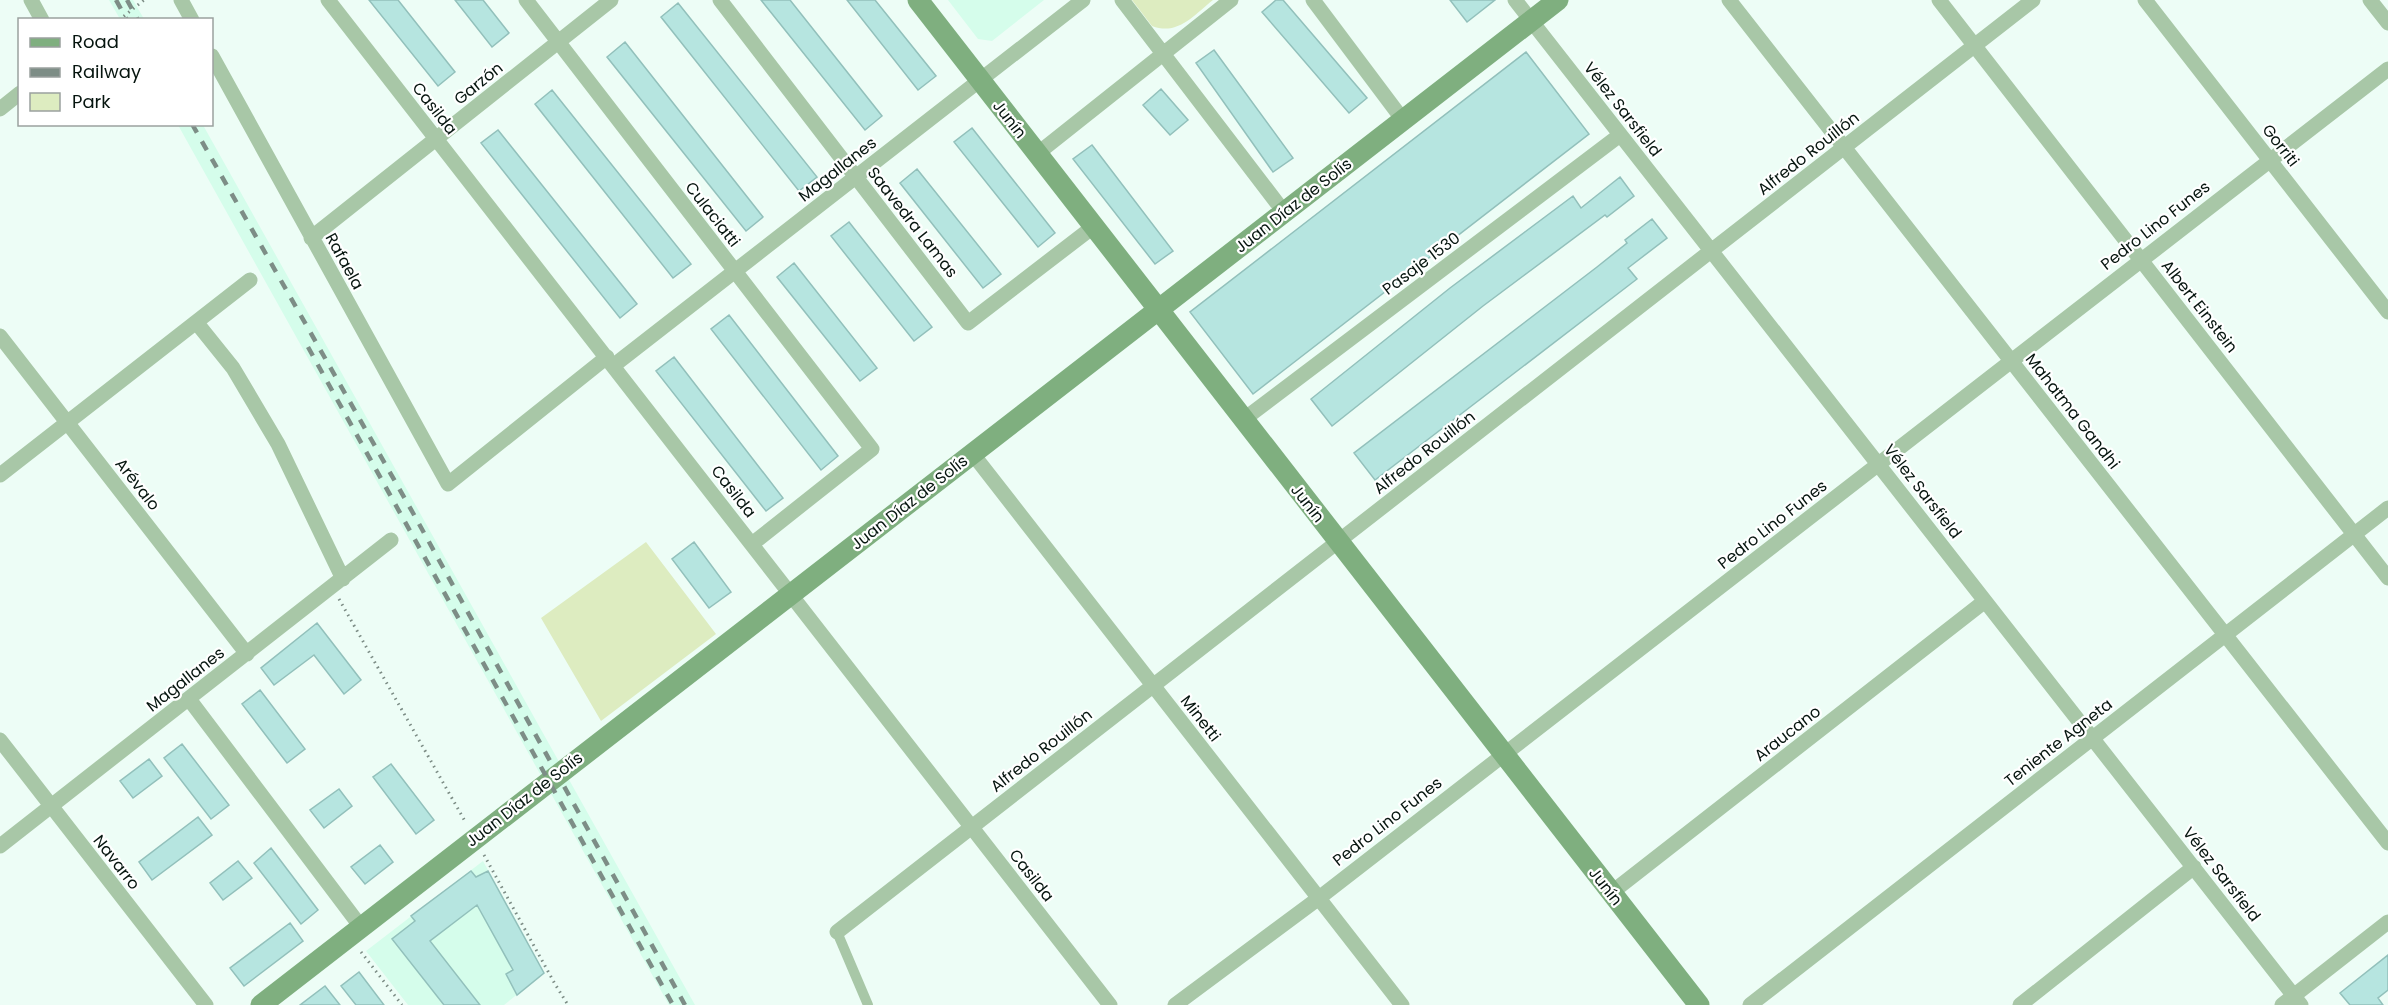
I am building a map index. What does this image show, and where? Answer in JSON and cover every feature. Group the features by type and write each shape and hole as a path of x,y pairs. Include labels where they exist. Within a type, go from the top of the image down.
{"main road":[{"name":"Junín","path":"918,0 1699,1005"},
{"name":"Juan Díaz de Solís","path":"261,1005 1558,0"}],"street":[{"path":"31,0 41,18"},
{"path":"181,0 191,18"},
{"name":"Casilda","path":"328,0 1110,1005"},
{"name":"Culaciatti","path":"526,0 872,449 752,544"},
{"name":"Garzón","path":"311,238 611,0"},
{"name":"Saavedra Lamas","path":"720,0 968,323 1093,227"},
{"name":"Magallanes","path":"448,484 735,271 1083,0"},
{"path":"1122,0 1284,212"},
{"path":"1037,154 1231,0"},
{"path":"1313,0 1404,120"},
{"name":"Vélez Sarsfield","path":"1515,0 2194,867 2292,1002"},
{"name":"Mahatma Gandhi","path":"1729,0 2388,843"},
{"name":"Albert Einstein","path":"1940,0 2388,578"},
{"name":"Alfredo Rouillón","path":"837,932 2033,0"},
{"name":"Gorriti","path":"2145,0 2388,312"},
{"path":"2370,0 2388,23"},
{"name":"Rafaela","path":"213,58 448,484"},
{"name":"Pedro Lino Funes","path":"1175,1005 1318,898 2388,69"},
{"path":"0,109 18,95"},
{"name":"Pasaje 1530","path":"1243,420 1620,135"},
{"path":"0,475 250,280"},
{"path":"196,322 233,368 278,444 338,583"},
{"name":"Arévalo","path":"0,336 247,654"},
{"name":"Minetti","path":"972,453 1402,1005"},
{"name":"Teniente Agneta","path":"1750,1005 2388,508"},
{"name":"Magallanes","path":"0,846 391,540"},
{"name":"Araucano","path":"1611,893 1985,601"},
{"path":"189,699 355,932"},
{"name":"Navarro","path":"0,740 206,1005"},
{"path":"2020,1005 2194,867"},
{"path":"2292,1002 2388,922"},
{"path":"837,932 868,1005"}],"path":[{"path":"122,18 144,0"},
{"path":"338,583 568,1005"},
{"path":"355,932 402,1005"}],"shaded area":[{"path":"109,0 133,0 143,18 119,18"},
{"path":"948,0 1044,0 992,41 978,39"},
{"path":"179,126 204,126 695,1005 669,1005"},
{"path":"483,861 544,973 504,1005 408,1005 366,951"}],"green space":[{"path":"1132,0 1213,0 1178,26 1161,28 1152,26"},
{"path":"646,542 716,634 601,721 541,618"}],"building":[{"path":"369,0 398,0 455,72 438,86"},
{"path":"455,0 483,0 509,33 492,47"},
{"path":"761,0 790,0 882,116 865,130"},
{"path":"847,0 875,0 936,76 918,90"},
{"path":"1276,0 1283,0 1367,98 1349,113 1262,12"},
{"path":"1450,0 1495,0 1467,22"},
{"path":"678,3 817,177 799,191 661,17"},
{"path":"625,42 763,217 746,231 607,57"},
{"path":"1214,50 1293,158 1273,172 1196,63"},
{"path":"1526,52 1589,134 1253,394 1190,312"},
{"path":"1161,89 1188,120 1170,135 1143,105"},
{"path":"552,90 691,264 673,278 535,104"},
{"path":"972,128 1055,233 1038,247 954,142"},
{"path":"498,130 637,304 620,318 481,143"},
{"path":"1092,145 1173,251 1155,264 1073,159"},
{"path":"917,169 1001,274 983,288 900,183"},
{"path":"1620,177 1634,196 1483,306 1332,426 1311,399 1450,288 1573,196 1581,208"},
{"path":"1652,219 1667,238 1628,268 1637,279 1375,480 1354,453 1597,267 1627,243 1625,240"},
{"path":"849,222 932,327 914,341 831,236"},
{"path":"794,263 877,368 860,381 777,277"},
{"path":"729,315 838,456 821,470 711,329"},
{"path":"674,357 783,498 766,511 656,371"},
{"path":"694,542 731,592 709,608 672,559"},
{"path":"317,623 361,680 344,694 314,655 274,685 261,668"},
{"path":"260,690 305,749 287,763 242,704"},
{"path":"182,744 229,805 211,819 164,758"},
{"path":"149,759 162,776 133,798 120,781"},
{"path":"391,764 434,820 416,834 373,777"},
{"path":"339,789 352,806 324,828 310,810"},
{"path":"198,817 212,835 152,880 139,862"},
{"path":"380,845 393,862 365,884 351,867"},
{"path":"271,848 318,910 301,924 254,863"},
{"path":"238,861 252,878 223,900 210,883"},
{"path":"471,871 476,877 488,871 544,973 517,995 506,974 513,970 477,905 430,941 480,1005 444,1005 392,939 415,921 411,916"},
{"path":"290,923 303,941 244,986 230,968"},
{"path":"2388,955 2388,990 2378,998 2383,1005 2350,1005 2340,993"},
{"path":"359,972 384,1005 356,1005 341,986"},
{"path":"325,986 340,1005 300,1005"}],"railway":[{"path":"116,0 126,18"},
{"path":"127,0 137,18"},
{"path":"193,126 413,513 685,1005"},
{"path":"308,347 673,1005"}]}
